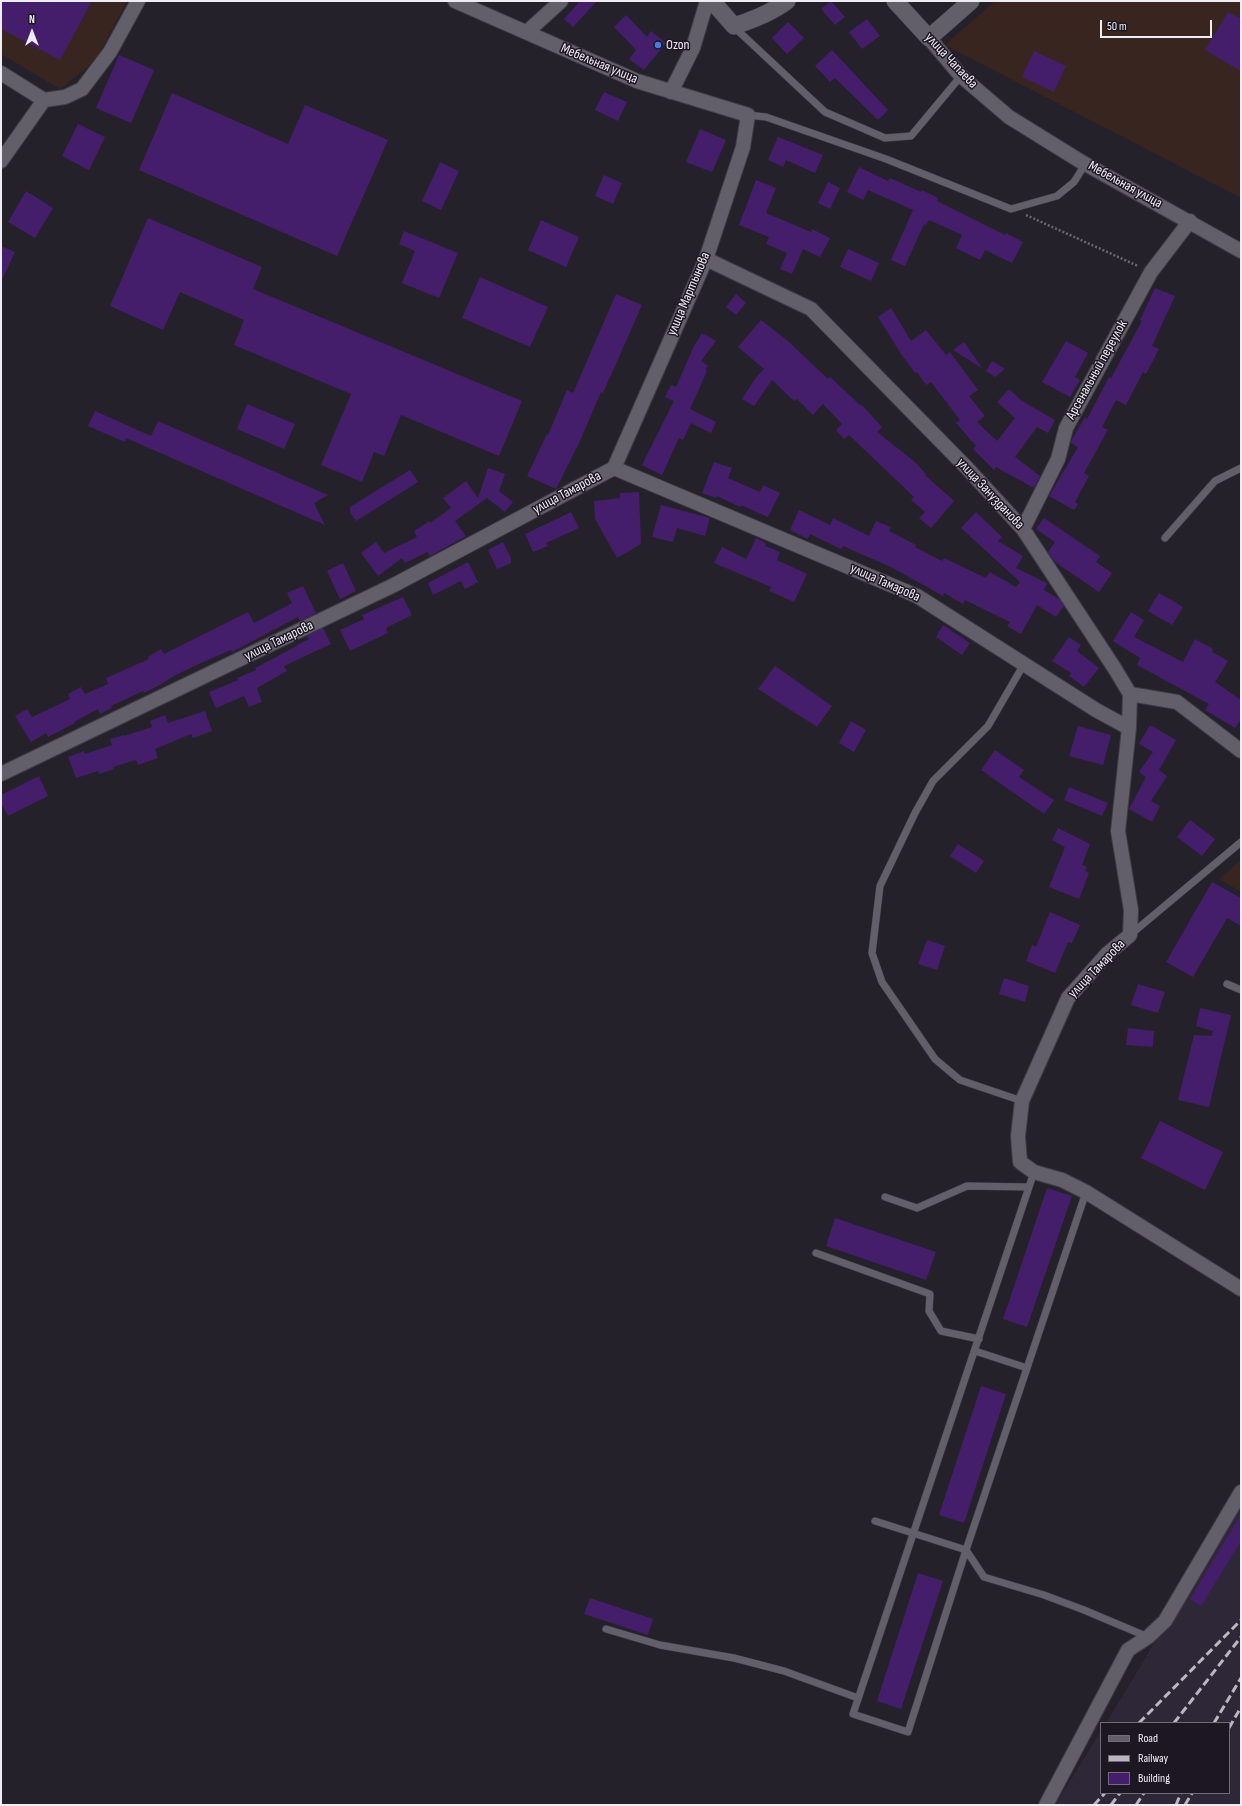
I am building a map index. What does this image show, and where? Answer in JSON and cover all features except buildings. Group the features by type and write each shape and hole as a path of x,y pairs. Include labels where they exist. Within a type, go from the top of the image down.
{"street":[{"path":"1,73 44,100 65,97 82,89 110,52 138,1"},
{"name":"Мебельная улица","path":"455,1 637,81 748,115"},
{"path":"527,32 561,1"},
{"path":"671,92 693,48 707,1"},
{"path":"712,1 734,26 775,10 787,1"},
{"name":"улица Чапаева","path":"895,1 961,76 1009,117"},
{"path":"929,38 971,1"},
{"path":"1,160 44,100"},
{"name":"улица Мартынова","path":"614,468 706,259 743,147 748,115"},
{"name":"Мебельная улица","path":"1009,117 1086,163 1241,251"},
{"name":"Арсенальный переулок","path":"1023,529 1058,459 1066,428 1151,272 1190,221"},
{"name":"улица Занузданова","path":"706,259 811,309 967,468 1023,529 1111,662 1130,694"},
{"name":"улица Тамарова","path":"1,774 394,585 614,468 917,596 1096,710 1129,728"},
{"path":"1130,694 1177,702 1241,751"},
{"name":"улица Тамарова","path":"1034,1172 1020,1162 1018,1136 1022,1102 1068,998 1107,954 1130,935 1131,910 1118,831 1129,728 1130,694"},
{"path":"1034,1172 1062,1180 1086,1192 1241,1289"},
{"path":"1046,1805 1128,1650 1148,1638 1165,1621 1241,1492"}],"lane":[{"path":"734,26 825,112 885,138 911,136 961,76"},
{"path":"748,115 766,116 886,159 1011,209 1057,196 1074,182 1086,163"},
{"path":"1165,538 1215,481 1241,468"},
{"path":"1022,1102 960,1080 935,1059 882,982 872,953 880,886 915,813 933,781 988,726 1024,664"},
{"path":"1130,935 1241,842"},
{"path":"1227,984 1241,990"},
{"path":"1034,1172 853,1714 908,1732 966,1550 1086,1192"},
{"path":"885,1197 917,1208 967,1186 1029,1187"},
{"path":"816,1253 930,1294 929,1311 941,1331 979,1339"},
{"path":"975,1351 1027,1368"},
{"path":"875,1521 966,1550 984,1577 1044,1595 1084,1610 1148,1638"},
{"path":"606,1629 660,1646 734,1658 784,1671 858,1698"}],"path":[{"path":"1011,209 1151,272"}],"shaded area":[{"path":"1,1 127,1 95,61 60,89 1,54"},
{"path":"995,1 1241,1 1241,198 945,45"},
{"path":"1241,860 1241,892 1219,879"},
{"path":"1241,1490 1241,1805 1055,1805 1100,1733 1100,1794 1230,1794 1230,1722 1107,1722 1143,1662"}],"railway":[{"path":"1140,1722 1241,1620"},
{"path":"1175,1722 1241,1637"},
{"path":"1215,1722 1241,1678"},
{"path":"1230,1726 1241,1707"},
{"path":"1094,1805 1104,1794"},
{"path":"1111,1805 1119,1794"},
{"path":"1136,1805 1143,1794"},
{"path":"1176,1805 1181,1794"},
{"path":"1185,1805 1191,1794"}],"place":[{"name":"Ozon","path":"658,45"}]}
